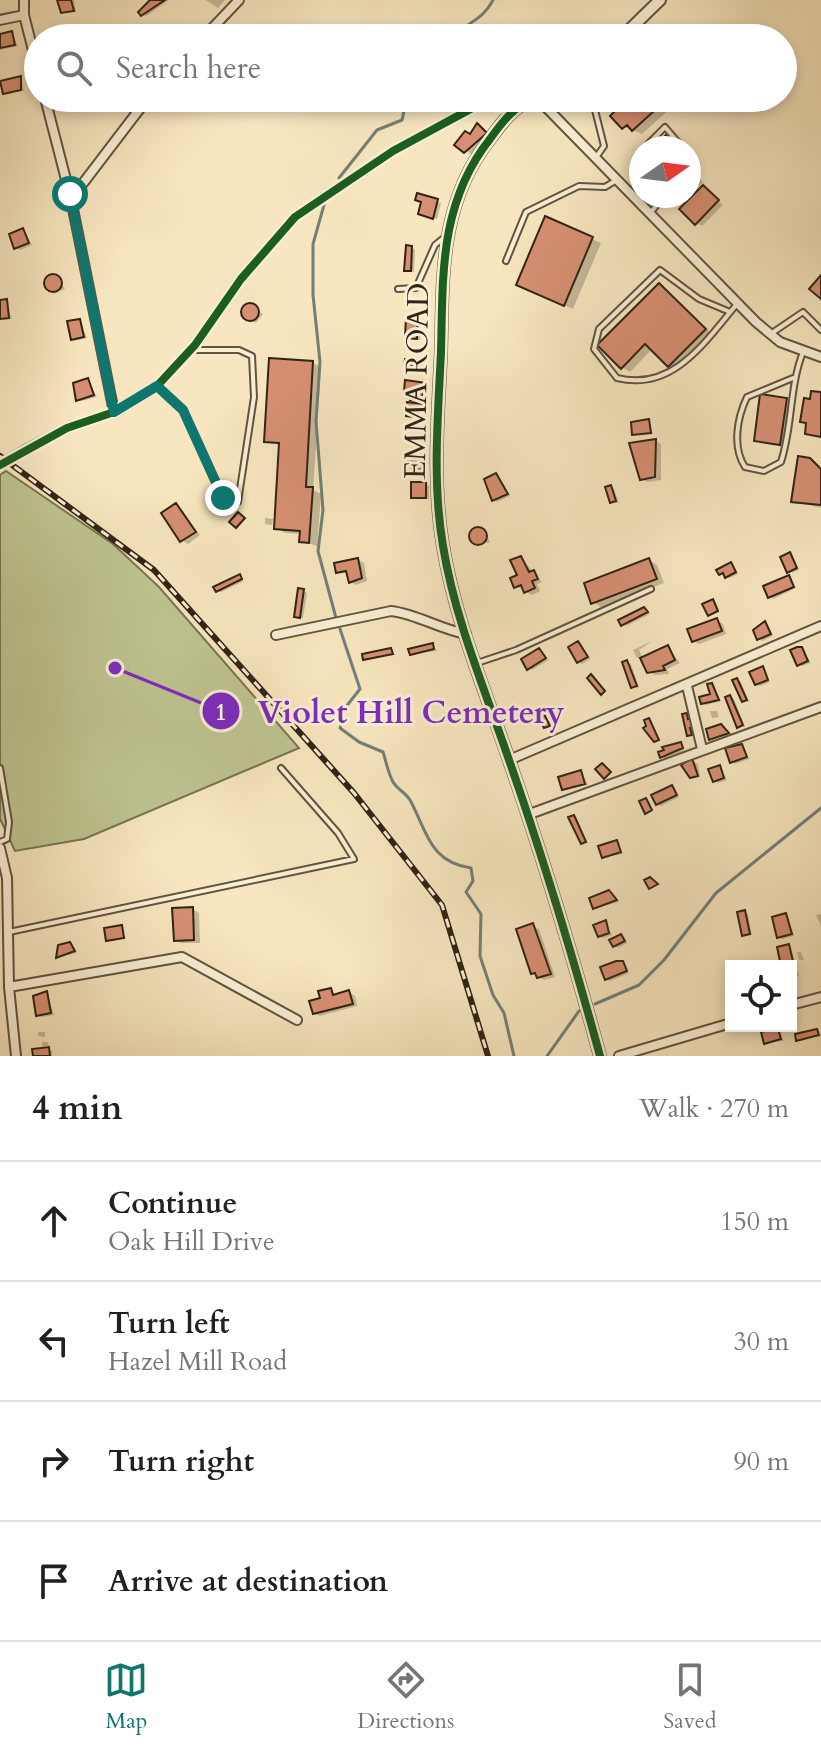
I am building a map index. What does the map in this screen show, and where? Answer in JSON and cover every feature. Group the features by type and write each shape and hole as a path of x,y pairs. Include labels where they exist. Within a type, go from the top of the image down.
{"street":[{"path":"216,24 239,0"},
{"path":"635,24 660,0"},
{"path":"25,1 26,24"},
{"path":"0,20 24,15"},
{"path":"49,112 71,199 114,412"},
{"path":"71,199 137,112"},
{"path":"0,465 67,428 114,412 157,386 191,349 241,279 295,217 393,151 465,112"},
{"name":"EMMA ROAD","path":"511,112 482,148 463,180 446,236 437,379 438,487 443,546 475,664 527,815 600,1056"},
{"path":"549,112 770,334 803,352 821,357"},
{"path":"276,635 391,611 407,613 447,631 466,634"},
{"path":"509,760 821,626"},
{"path":"687,686 702,749"},
{"path":"527,815 821,707"},
{"path":"0,848 7,878 9,987 16,1056"},
{"path":"9,987 182,957 297,1020"},
{"path":"797,1003 821,997"},
{"path":"619,1056 725,1025"}],"lane":[{"path":"596,112 604,146 596,158"},
{"path":"656,136 665,127 673,136"},
{"path":"506,261 526,212 579,186 605,187 617,179"},
{"path":"649,213 654,208"},
{"path":"398,289 410,291 421,283 435,245 446,236"},
{"path":"730,312 699,299 660,270 599,329 594,349 617,378 663,378 682,365 730,312 737,304"},
{"path":"770,334 803,312 821,330"},
{"path":"157,386 183,410 223,498 227,503 238,502 254,397 252,356 239,350 191,349"},
{"path":"793,378 747,397 736,442 745,467 764,471 781,462 787,445 793,378 803,352"},
{"path":"475,664 516,650 651,589"},
{"path":"0,768 9,822 7,839 0,842"},
{"path":"9,932 354,859 338,833 281,768"}],"green space":[{"path":"6,471 113,544 159,587 299,748 84,839 15,851 0,819 0,475"}],"building":[{"path":"57,0 71,0 74,11 61,13"},
{"path":"150,0 165,0 141,16 138,12"},
{"path":"12,31 15,45 0,48 0,34"},
{"path":"21,76 21,90 3,94 0,81"},
{"path":"614,112 653,112 632,131 627,125 622,129 610,116"},
{"path":"477,123 487,133 464,153 454,145 465,131 470,134"},
{"path":"703,185 719,200 695,225 679,209 701,208"},
{"path":"417,193 438,199 433,219 418,214 421,202 415,200"},
{"path":"545,216 593,237 564,306 516,285"},
{"path":"23,228 29,243 14,249 9,234"},
{"path":"406,245 412,246 411,271 404,271"},
{"path":"53,274 62,283 53,292 44,283"},
{"path":"821,275 821,299 809,289"},
{"path":"659,283 706,329 668,367 645,344 621,369 597,345"},
{"path":"7,299 9,318 0,319 0,300"},
{"path":"250,303 259,312 250,321 241,312"},
{"path":"406,316 418,317 417,339 405,338"},
{"path":"80,319 84,337 71,340 67,321"},
{"path":"269,358 313,361 306,487 313,487 309,543 299,542 300,531 274,529 279,443 264,442"},
{"path":"405,359 425,360 424,372 412,371 412,366 404,365"},
{"path":"88,378 94,395 76,401 73,383"},
{"path":"405,380 427,383 420,401 410,400 411,393 404,392"},
{"path":"811,391 821,392 821,437 805,434 806,423 800,422 804,398 810,399"},
{"path":"760,394 787,398 780,445 754,441"},
{"path":"407,402 425,404 423,418 406,416"},
{"path":"649,419 651,433 632,435 631,422"},
{"path":"656,439 655,477 640,480 629,443"},
{"path":"417,452 426,461 417,470 408,461"},
{"path":"798,456 810,458 821,469 821,505 791,502"},
{"path":"496,473 508,494 492,501 484,479"},
{"path":"411,482 426,482 426,498 411,498"},
{"path":"611,485 616,501 610,503 605,487"},
{"path":"176,503 196,532 180,542 161,513"},
{"path":"238,512 245,518 236,528 229,522"},
{"path":"478,527 487,536 478,545 469,536"},
{"path":"790,552 797,568 787,573 780,557"},
{"path":"521,556 529,572 534,570 538,579 532,581 535,588 524,593 521,585 514,588 510,578 517,575 510,560"},
{"path":"358,558 362,578 349,583 346,571 336,573 334,563"},
{"path":"649,558 657,579 591,604 584,583"},
{"path":"731,562 736,572 725,578 723,573 719,575 716,570"},
{"path":"240,574 242,579 216,592 213,587"},
{"path":"789,575 794,587 768,598 763,586"},
{"path":"298,588 304,589 300,618 294,617"},
{"path":"713,599 718,611 708,616 702,604"},
{"path":"644,607 648,612 621,626 618,620"},
{"path":"717,618 722,631 692,642 687,629"},
{"path":"765,621 771,634 757,640 753,630"},
{"path":"578,641 588,657 577,663 568,647"},
{"path":"433,643 434,649 410,655 408,649"},
{"path":"668,645 675,660 663,666 665,670 647,673 640,658"},
{"path":"802,647 808,661 797,666 790,650"},
{"path":"391,648 393,654 363,660 362,654"},
{"path":"539,648 546,658 527,670 521,659"},
{"path":"627,660 637,686 631,688 622,662"},
{"path":"763,666 768,680 755,685 749,672"},
{"path":"591,674 605,691 601,695 587,678"},
{"path":"737,678 747,700 742,702 732,680"},
{"path":"712,683 719,700 701,704 699,697 710,694 707,684"},
{"path":"730,695 743,725 737,728 725,697"},
{"path":"541,708 550,726 544,728 535,710"},
{"path":"687,713 688,719 694,718 695,727 690,728 692,735 687,736 682,714"},
{"path":"649,718 659,740 654,742 643,728 646,726 644,720"},
{"path":"721,724 729,733 709,740 706,729"},
{"path":"681,742 683,748 660,758 658,752 664,750 662,747"},
{"path":"742,744 747,757 730,763 725,748"},
{"path":"692,758 698,776 690,778 681,765"},
{"path":"602,763 611,772 604,779 595,769"},
{"path":"720,765 724,778 713,782 708,769"},
{"path":"581,770 585,784 562,790 558,777"},
{"path":"672,785 677,795 656,805 651,795"},
{"path":"646,798 652,810 645,814 639,801"},
{"path":"574,815 586,842 581,844 568,817"},
{"path":"617,840 621,852 602,858 598,846"},
{"path":"650,877 658,884 649,889 644,880"},
{"path":"609,890 617,900 593,909 589,898"},
{"path":"193,907 194,940 174,941 172,908"},
{"path":"745,910 750,934 742,936 737,912"},
{"path":"786,913 792,934 777,938 772,917"},
{"path":"606,920 609,933 598,937 593,925"},
{"path":"533,923 551,974 537,978 535,973 531,974 516,929"},
{"path":"122,925 124,938 106,941 104,928"},
{"path":"621,934 625,941 613,947 609,940"},
{"path":"70,942 75,951 56,958 58,945"},
{"path":"789,944 793,960 780,960 777,947"},
{"path":"623,961 627,971 605,980 600,967"},
{"path":"331,988 333,995 349,990 353,1004 313,1014 309,1001 320,998 318,991"},
{"path":"47,991 51,1013 36,1016 33,996"},
{"path":"817,1029 819,1035 796,1041 795,1034"},
{"path":"761,1032 779,1032 781,1039 764,1044"},
{"path":"49,1047 50,1056 33,1056 32,1049"}],"waterway":[{"path":"469,24 484,13 493,0"},
{"path":"339,178 377,130 402,120 404,112"},
{"path":"324,205 313,244 313,295 320,362 316,421 323,510 318,551 336,618"},
{"path":"340,629 360,689 345,708 340,728 359,742 383,752 393,782 410,800 431,843 446,859 471,868 473,881 466,892 481,914 480,956 493,995 504,1013 514,1056"},
{"path":"595,1004 639,985 664,960 716,893 821,808"},
{"path":"547,1056 579,1011"}],"railway":[{"path":"0,456 154,570 354,793 442,905 488,1056"}],"cycle path":[{"path":"0,465 67,428 114,412 157,386 195,345 241,279 295,217 393,151 465,112"},
{"path":"513,112 473,163 461,189 447,241 437,449 440,522 448,574 463,628 546,870 600,1056"}],"place":[{"name":"Violet Hill Cemetery","path":"115,668"}],"route":[{"path":"70,194 114,412 157,386 183,410 223,498"}]}
